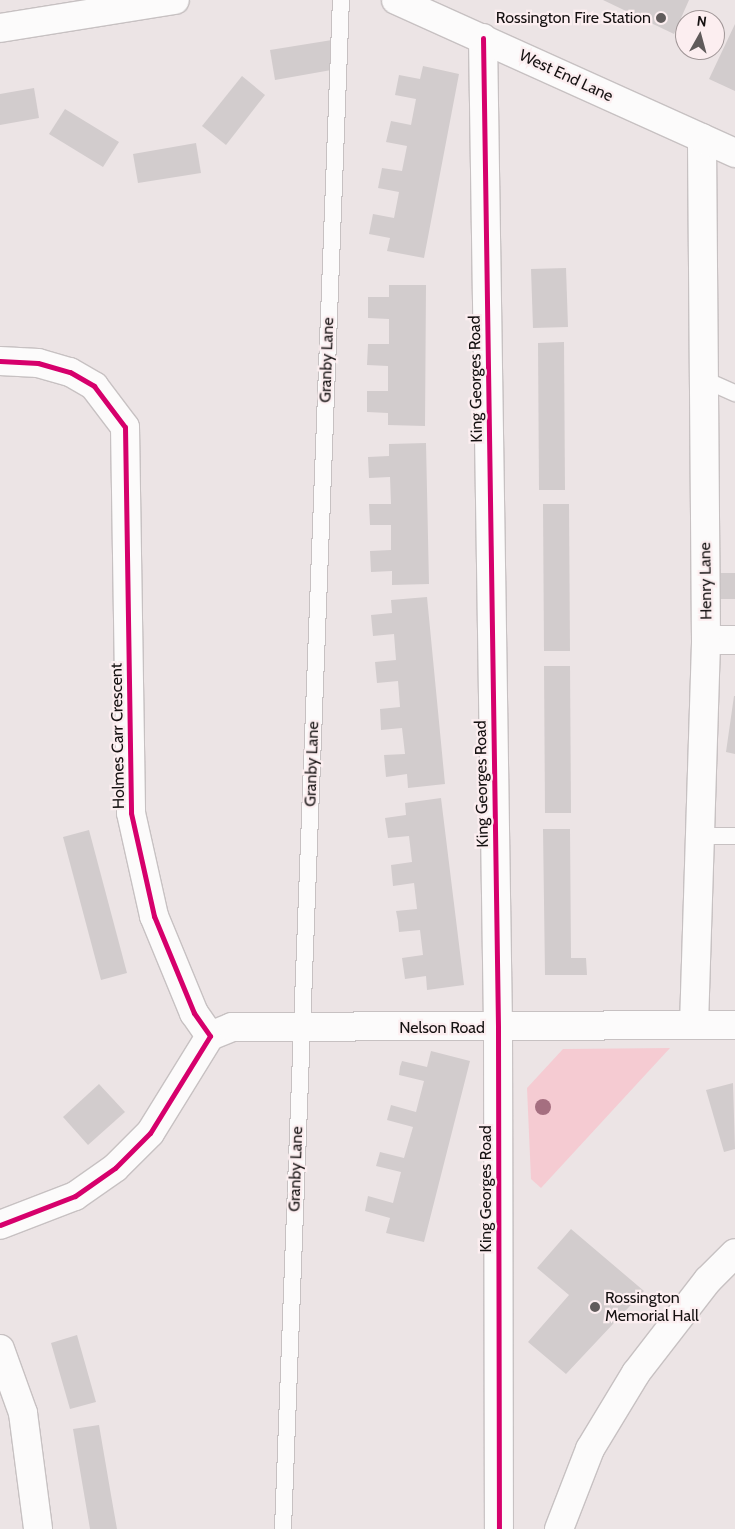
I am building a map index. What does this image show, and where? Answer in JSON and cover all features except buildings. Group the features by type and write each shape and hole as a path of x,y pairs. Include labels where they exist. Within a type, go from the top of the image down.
{"street":[{"path":"0,28 168,0"},
{"name":"West End Lane","path":"396,0 735,153"},
{"name":"King Georges Road","path":"483,38 498,1028 499,1529"},
{"name":"Henry Lane","path":"694,1025 702,836 706,640 702,138"},
{"name":"Holmes Carr Crescent","path":"0,360 38,363 70,372 94,386 125,427 131,565 131,813 154,916 194,1013 210,1036"},
{"path":"706,640 735,640"},
{"name":"Nelson Road","path":"210,1036 232,1027 302,1029 735,1025"},
{"path":"0,1225 75,1196 115,1168 150,1133 210,1036"},
{"path":"559,1529 590,1449 636,1373 708,1280 735,1253"},
{"path":"0,1349 23,1413 38,1529"}],"lane":[{"name":"Granby Lane","path":"282,1529 341,0"},
{"path":"703,380 735,393"},
{"path":"702,836 735,836"}],"shaded area":[{"path":"670,1048 541,1188 531,1179 527,1088 563,1049"}],"cycle path":[{"path":"483,38 498,1028 499,1529"},
{"path":"0,361 38,363 70,372 94,386 125,427 131,813 154,916 194,1013 210,1036 150,1133 115,1168 75,1196 0,1225"}],"place":[{"name":"Rossington Fire Station","path":"661,18"},
{"name":"Rossington Memorial Hall","path":"595,1307"}]}
